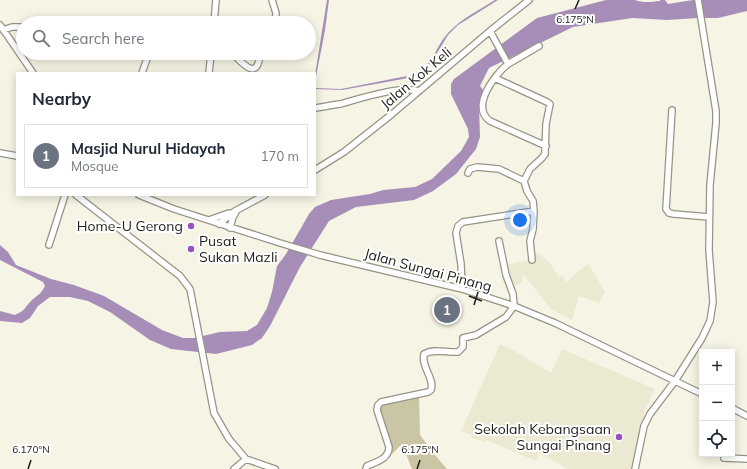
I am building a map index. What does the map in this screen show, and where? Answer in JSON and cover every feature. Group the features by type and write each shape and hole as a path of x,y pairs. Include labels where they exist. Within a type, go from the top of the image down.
{"street":[{"path":"215,16 216,0"},
{"path":"272,0 276,16"},
{"name":"Jalan Kok Keli","path":"316,169 344,152 392,114 491,34 529,0"},
{"path":"634,469 644,426 650,414 675,381 702,338 711,315 713,302 709,250 710,175 716,129 716,111 710,65 698,0"},
{"path":"2,27 16,27"},
{"path":"2,27 16,48"},
{"path":"491,34 507,62"},
{"path":"539,46 507,62 495,78 482,102 482,109 484,116 490,121 546,146"},
{"path":"24,60 32,72"},
{"path":"142,72 147,60"},
{"path":"209,72 210,60"},
{"path":"240,60 247,67 253,69 258,65 259,60"},
{"path":"495,78 549,103 550,106 546,124 546,146 543,157 530,169 524,181 533,202 534,211 533,228 530,241 532,260"},
{"path":"316,108 381,93 412,89 419,91"},
{"path":"672,110 666,209 669,213 674,214 710,217"},
{"path":"0,153 16,156"},
{"path":"468,174 470,169 474,167 496,168 524,181"},
{"path":"49,245 65,196"},
{"path":"77,196 180,276 190,289 214,413 229,439 246,459 275,469"},
{"name":"Jalan Sungai Pinang","path":"142,196 230,228 320,255 462,289 514,306 555,323 699,393"},
{"path":"209,220 237,210 263,196"},
{"path":"219,224 237,210"},
{"path":"230,228 237,210"},
{"path":"462,289 461,264 456,233 458,226 463,222 534,211"},
{"path":"366,469 367,466 385,457 389,451 377,410 378,405 381,402 428,392 431,390 432,383 426,370 423,357 424,354 429,352 458,352 463,347 464,338 476,335 506,317 514,306 514,294 506,276 499,241"},
{"path":"735,410 747,416"},
{"path":"724,458 747,459"},
{"path":"234,469 246,459"}],"shaded area":[{"path":"327,0 329,0 316,77"},
{"path":"495,0 498,0 458,25 448,35 431,63 424,71 414,77 342,90 316,89 341,89 412,75 426,66 448,33 470,15"},
{"path":"606,0 635,0 647,2 665,0 668,4 693,0 747,0 747,11 718,18 667,20 632,18 573,27 489,68 480,86 483,90 479,105 480,137 476,149 456,174 433,191 414,200 356,207 329,221 300,267 270,326 262,338 252,345 216,354 171,349 150,340 110,312 88,301 70,297 50,297 38,306 30,318 22,323 0,321 0,311 15,315 19,313 41,293 45,286 43,282 0,260 0,245 8,252 16,265 51,279 74,285 104,296 162,330 183,338 194,338 220,332 247,331 257,325 267,308 277,266 286,254 309,214 315,207 331,200 370,194 383,190 415,187 432,179 461,151 469,137 468,129 451,94 451,84 454,79 537,18"},
{"path":"535,251 549,262 559,277 563,276 566,282 588,264 605,291 599,303 579,296 572,320 551,309 523,274 522,282 515,286 506,265 534,259"},
{"path":"500,344 513,350 551,373 562,349 655,389 645,410 632,469 568,469 539,453 536,461 486,440 485,442 471,437 471,435 461,431"},
{"path":"419,396 420,435 447,469 412,469 402,444 392,454 379,409 385,403"}],"place":[{"name":"Home-U Gerong","path":"191,226"},
{"name":"Pusat Sukan Mazli","path":"191,249"},
{"name":"Masjid Nurul Hidayah","path":"447,310"},
{"name":"Sekolah Kebangsaan Sungai Pinang","path":"619,437"}]}
